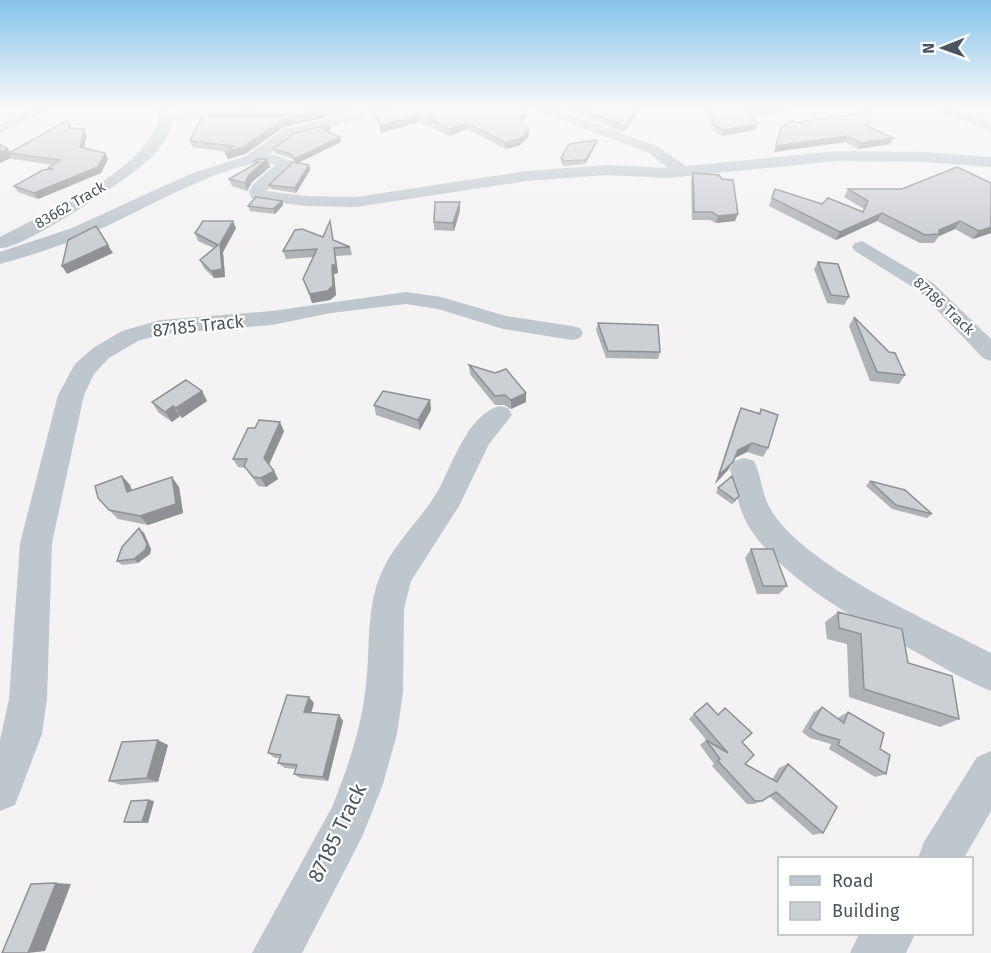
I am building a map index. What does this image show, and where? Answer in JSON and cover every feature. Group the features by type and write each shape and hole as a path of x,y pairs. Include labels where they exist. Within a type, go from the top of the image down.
{"street":[{"name":"83662 Track","path":"0,244 69,207 130,169 147,151"},
{"path":"248,162 263,151"},
{"path":"656,151 681,171"},
{"path":"0,258 102,222 195,176 248,162 274,159 286,164 259,188 258,195 324,203 376,200 500,180 593,170 681,171 788,163 837,156 924,157 991,162"},
{"name":"87186 Track","path":"862,247 926,287 991,352"},
{"name":"87185 Track","path":"0,790 22,734 28,699 36,543 71,395 84,370 101,353 130,336 160,327 272,318 331,307 406,298 441,303 503,322 572,333"},
{"name":"87185 Track","path":"276,953 346,822 363,784 377,734 382,702 387,609 396,576 449,498 478,439 499,415"},
{"path":"744,469 755,509 763,524 804,563 837,586 991,673"},
{"path":"941,857 991,771"},
{"path":"874,953 889,935"}],"building":[{"path":"282,151 310,151 295,159 291,154"},
{"path":"565,151 591,151 586,160 564,161 561,158"},
{"path":"9,153 105,153 98,167 34,193 14,186 43,170 53,169 48,168 60,160"},
{"path":"267,159 249,175 245,183 229,179 259,162 254,161"},
{"path":"293,162 309,165 295,188 269,185"},
{"path":"957,167 991,183 991,227 979,231 960,221 939,230 939,234 925,235 882,213 840,232 772,198 775,189 822,204 828,198 863,212 868,201 848,189 902,189"},
{"path":"693,173 719,175 722,179 733,180 738,214 718,216 712,212 694,212"},
{"path":"256,197 282,201 273,209 248,206"},
{"path":"435,202 460,202 453,223 434,222"},
{"path":"203,221 233,221 220,244 222,269 211,271 200,260 218,245 195,233"},
{"path":"330,221 333,240 350,247 334,248 336,265 332,265 333,286 327,291 310,294 303,279 317,249 283,251 295,230 302,229 323,237"},
{"path":"96,226 108,245 62,266 68,240"},
{"path":"818,262 838,264 849,297 831,295"},
{"path":"854,317 889,352 895,353 905,375 877,372"},
{"path":"598,323 658,325 660,352 608,351"},
{"path":"469,365 495,373 506,369 526,393 511,400 505,395 495,396"},
{"path":"186,380 202,391 176,408 173,406 165,412 152,402"},
{"path":"383,391 430,400 418,420 374,405"},
{"path":"741,408 760,414 761,409 778,415 768,448 752,443 738,450 733,462 719,475"},
{"path":"259,420 280,422 264,458 274,471 261,478 253,477 244,466 247,459 233,459 248,428 255,428"},
{"path":"122,476 127,492 172,477 176,504 140,516 109,510 98,498 95,486"},
{"path":"732,476 739,496 735,500 718,488"},
{"path":"870,481 905,490 932,514 896,505"},
{"path":"139,528 147,544 145,550 134,559 117,561 122,547"},
{"path":"751,549 773,549 787,586 763,586"},
{"path":"838,612 902,629 908,663 952,676 959,719 864,689 861,634 839,628"},
{"path":"287,695 309,697 304,712 339,715 323,777 294,774 297,765 278,763 281,755 268,753"},
{"path":"707,703 718,715 725,708 752,733 742,742 754,755 745,764 777,782 788,764 837,807 823,833 776,792 762,801 755,801 718,761 720,759 706,740 728,753 694,714"},
{"path":"822,707 844,723 848,712 884,733 880,749 890,755 886,774 838,745 840,740 819,734 810,728"},
{"path":"158,740 147,778 109,781 122,742"},
{"path":"149,800 142,822 124,822 131,801"},
{"path":"56,883 28,953 2,953 31,884"}]}
